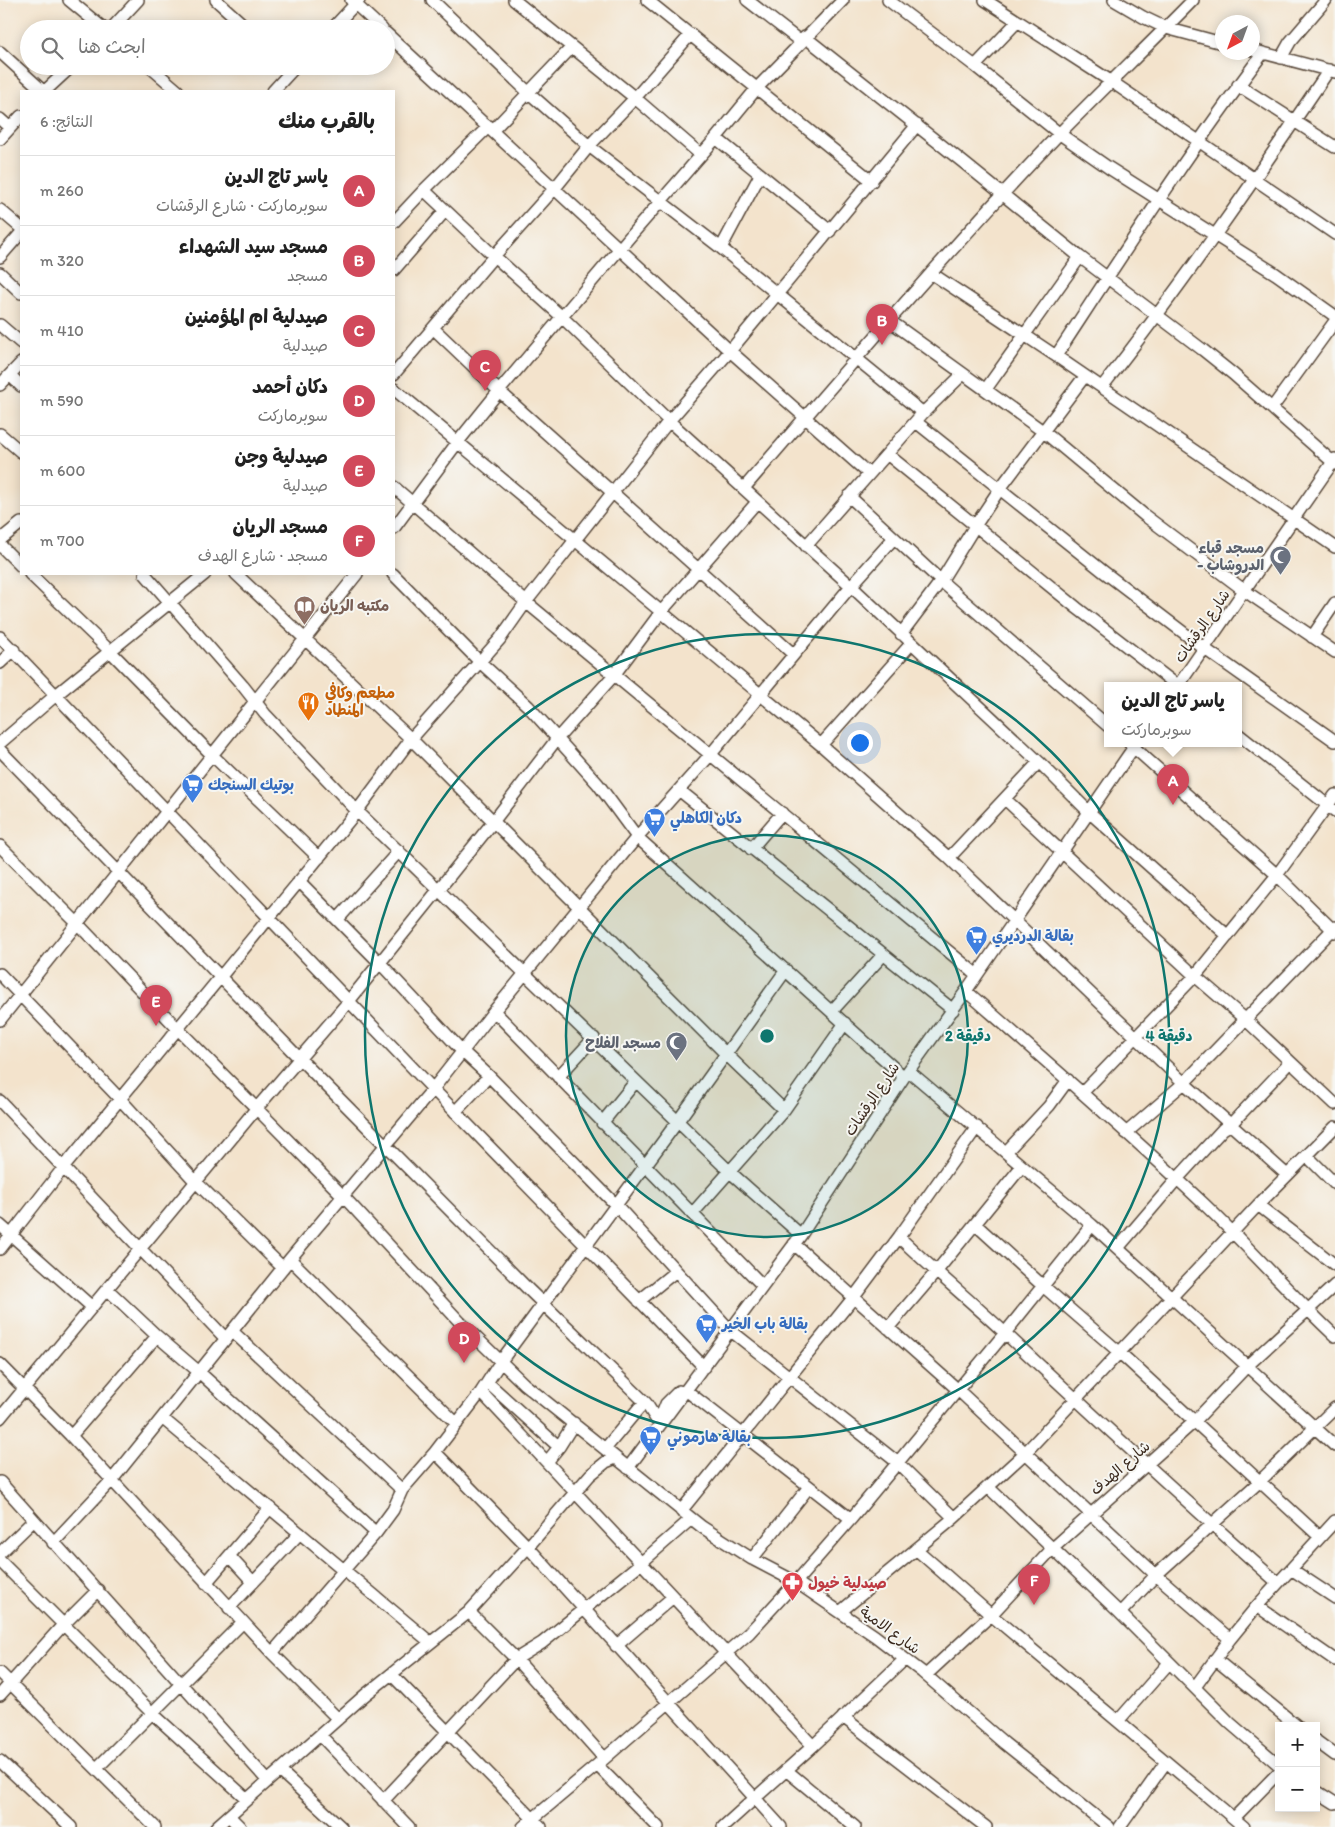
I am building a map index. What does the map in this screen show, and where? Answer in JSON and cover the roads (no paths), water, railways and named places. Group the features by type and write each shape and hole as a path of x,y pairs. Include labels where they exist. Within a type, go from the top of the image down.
{"street":[{"path":"68,0 93,20"},
{"path":"119,20 138,0"},
{"path":"216,0 238,20"},
{"path":"432,0 528,92 589,146 659,202 721,248 923,413"},
{"path":"514,0 635,98 700,154"},
{"path":"647,0 872,181"},
{"path":"747,0 917,125 1080,258 1203,350 1334,462"},
{"path":"395,527 457,443 499,391 659,202 716,138 757,88 843,0"},
{"path":"888,0 1060,134 1215,237 1276,274 1335,316"},
{"path":"985,0 1112,82 1335,234"},
{"path":"1114,0 1166,28 1215,41"},
{"path":"744,488 1002,195 1193,0"},
{"path":"1281,58 1290,42 1326,0"},
{"path":"339,20 355,1 373,20"},
{"path":"975,66 1018,21"},
{"path":"395,373 589,146 635,98 691,34"},
{"path":"395,40 730,351 870,474"},
{"path":"395,221 424,190 491,128 572,47"},
{"path":"0,52 20,70"},
{"path":"1102,387 1215,237 1295,120 1332,71 1260,53"},
{"path":"1056,356 1108,278 1128,244 1200,142 1253,60"},
{"path":"26,75 43,90"},
{"path":"45,90 62,75"},
{"path":"156,75 166,87"},
{"path":"274,90 286,75"},
{"path":"1238,85 1335,147"},
{"path":"0,139 20,117"},
{"path":"0,119 10,128"},
{"path":"0,1249 64,1167 357,811 411,739 500,639 526,602 669,420 730,351 917,125"},
{"path":"716,138 830,231"},
{"path":"721,248 760,175"},
{"path":"424,190 562,317 757,502 851,586 1039,762 1089,812 1228,936"},
{"path":"0,210 20,225 0,257"},
{"path":"395,269 445,211"},
{"path":"986,390 1080,258"},
{"path":"0,273 20,292"},
{"path":"931,274 1025,335 1084,377 1102,387 1335,547"},
{"path":"890,321 1044,432 1144,515 1245,591 1335,652"},
{"path":"1272,408 1335,322"},
{"path":"0,325 20,342"},
{"path":"434,328 499,391 793,654"},
{"path":"0,385 20,364"},
{"path":"806,546 923,413 963,374"},
{"path":"10,375 20,385"},
{"path":"901,634 941,581 999,490 1084,377"},
{"path":"395,390 821,746 949,858 1184,1083 1287,1175"},
{"path":"916,422 999,490 1205,649 1335,741"},
{"path":"0,434 20,451"},
{"path":"887,454 1173,682"},
{"name":"شارع الرقشات","path":"1181,682 1334,462"},
{"path":"395,488 526,602 977,975"},
{"path":"849,496 941,581 1104,723"},
{"path":"0,1418 256,1109 349,1001 493,822 556,740 614,675 662,612 757,502"},
{"path":"0,540 20,524"},
{"path":"53,1543 112,1480 342,1196 433,1090 462,1051 579,907 893,538"},
{"path":"0,546 20,565"},
{"path":"31,575 110,651 212,755 319,858"},
{"path":"149,575 255,702 357,811 594,1038 854,1297 957,1389 1156,1575 1230,1639"},
{"path":"0,744 56,695 204,575"},
{"path":"237,575 411,739 725,1054 784,1110"},
{"path":"0,1020 356,575"},
{"path":"394,575 480,662 528,706 556,740 598,784 638,837 845,1023 907,1074 977,1127 1092,1225 1335,1446"},
{"path":"1312,637 1335,603"},
{"path":"0,637 433,1090 701,1365 666,1404 662,1414 656,1418 646,1403 544,1304 300,1058 0,750"},
{"path":"821,746 911,644"},
{"path":"0,662 14,650"},
{"path":"1242,737 1332,808"},
{"name":"شارع الرقشات","path":"628,1468 687,1390 701,1365 798,1240 907,1074 953,1010 1133,747"},
{"path":"1126,1133 1184,1083 1334,930 1277,875 1136,747"},
{"path":"949,858 1039,762"},
{"path":"679,790 883,956 953,1010"},
{"path":"1082,1093 1195,976 1332,808 1335,795"},
{"path":"1005,799 1335,1104"},
{"path":"751,848 782,813"},
{"name":"شارع الامية","path":"0,846 342,1196 459,1320 524,1384 691,1519 752,1559 796,1582 905,1659 1004,1743 1110,1827"},
{"path":"338,919 399,851"},
{"path":"299,881 338,919 462,1051 616,1205 730,1330 897,1462 954,1518"},
{"path":"832,1011 883,956"},
{"path":"272,1653 394,1510 402,1490 435,1452 485,1388 501,1361 678,1121 786,970"},
{"path":"0,974 120,1099 196,1182 287,1263 456,1424"},
{"path":"966,991 1177,1179 1232,1232 1306,1310 1335,1336"},
{"path":"494,1011 763,1286"},
{"path":"692,1214 784,1110 845,1023"},
{"path":"558,1077 594,1038"},
{"path":"1118,1248 1223,1129 1231,1124 1289,1063"},
{"path":"455,1112 489,1076"},
{"path":"1006,1152 1037,1120 1068,1080"},
{"path":"602,1122 636,1081"},
{"path":"0,1101 140,1249 229,1335 402,1490"},
{"path":"681,1511 854,1297 900,1237 977,1127"},
{"path":"840,1612 954,1518 1025,1453 1232,1232 1335,1128"},
{"path":"1307,1156 1335,1184"},
{"path":"888,1328 1022,1166"},
{"path":"1258,1205 1335,1265"},
{"path":"975,1224 1119,1352 1320,1537"},
{"path":"0,1225 92,1307"},
{"path":"523,1827 749,1633 851,1519 1092,1225"},
{"path":"900,1237 936,1272 1278,1583"},
{"path":"639,1301 676,1271"},
{"name":"شارع الهدف","path":"926,1675 991,1615 1052,1549 1194,1422 1247,1366 1335,1285"},
{"path":"107,1289 376,1533"},
{"path":"70,1436 157,1336"},
{"path":"0,1364 112,1480 229,1608 338,1719"},
{"path":"512,1403 512,1399 524,1384"},
{"path":"485,1388 512,1403 559,1447"},
{"path":"485,1388 575,1493 813,1746"},
{"path":"687,1390 743,1436 851,1519"},
{"path":"606,1449 634,1413 646,1403"},
{"path":"1120,1613 1156,1575 1259,1482 1335,1408"},
{"path":"162,1418 430,1642"},
{"path":"547,1462 574,1423"},
{"path":"435,1452 528,1548 781,1827"},
{"path":"216,1827 338,1719 468,1612 528,1548 598,1467 616,1458"},
{"path":"0,1482 268,1781"},
{"path":"752,1559 809,1487"},
{"path":"988,1487 1120,1613 1230,1723 1275,1762"},
{"path":"206,1583 270,1508"},
{"path":"383,1801 516,1659 542,1643 641,1563 691,1519"},
{"path":"0,1553 34,1521"},
{"path":"1195,1687 1257,1606 1335,1521"},
{"path":"229,1608 300,1533"},
{"path":"916,1549 991,1615 1244,1827"},
{"path":"229,1556 253,1582"},
{"path":"0,1561 152,1713 247,1800"},
{"path":"1291,1569 1335,1598"},
{"path":"0,1696 63,1625 98,1590"},
{"path":"616,1646 673,1597"},
{"path":"1257,1606 1335,1660"},
{"path":"468,1612 516,1659 601,1762 658,1827"},
{"path":"97,1768 243,1622"},
{"path":"723,1827 813,1746 905,1659"},
{"path":"1215,1660 1292,1722"},
{"path":"1118,1722 1169,1663"},
{"path":"0,1673 155,1827"},
{"path":"392,1674 541,1827"},
{"path":"843,1717 986,1827"},
{"path":"320,1736 409,1827"},
{"path":"1320,1744 1335,1755"},
{"path":"0,1761 71,1827"},
{"path":"1120,1827 1166,1762"},
{"path":"786,1770 848,1825"},
{"path":"280,1771 341,1827"},
{"path":"1234,1818 1275,1776"},
{"path":"1320,1794 1335,1803"},
{"path":"229,1816 240,1827"}],"place":[{"name":"مسجد سيد الشهداء","path":"882,345"},
{"name":"صيدلية ام المؤمنين","path":"485,391"},
{"name":"مسجد قباء - الدروشاب","path":"1280,576"},
{"name":"مكتبه الريان","path":"304,625"},
{"name":"مطعم وكافي المنطاد","path":"309,721"},
{"name":"بوتيك السنجك","path":"192,804"},
{"name":"ياسر تاج الدين","path":"1173,805"},
{"name":"دكان الكاهلي","path":"654,837"},
{"name":"بقالة الدرديري","path":"976,955"},
{"name":"صيدلية وجن","path":"156,1026"},
{"name":"مسجد الفلاح","path":"677,1062"},
{"name":"بقالة باب الخير","path":"706,1343"},
{"name":"دكان أحمد","path":"464,1363"},
{"name":"بقالة هارموني","path":"651,1456"},
{"name":"صيدلية خيول","path":"792,1602"},
{"name":"مسجد الريان","path":"1034,1605"}]}
